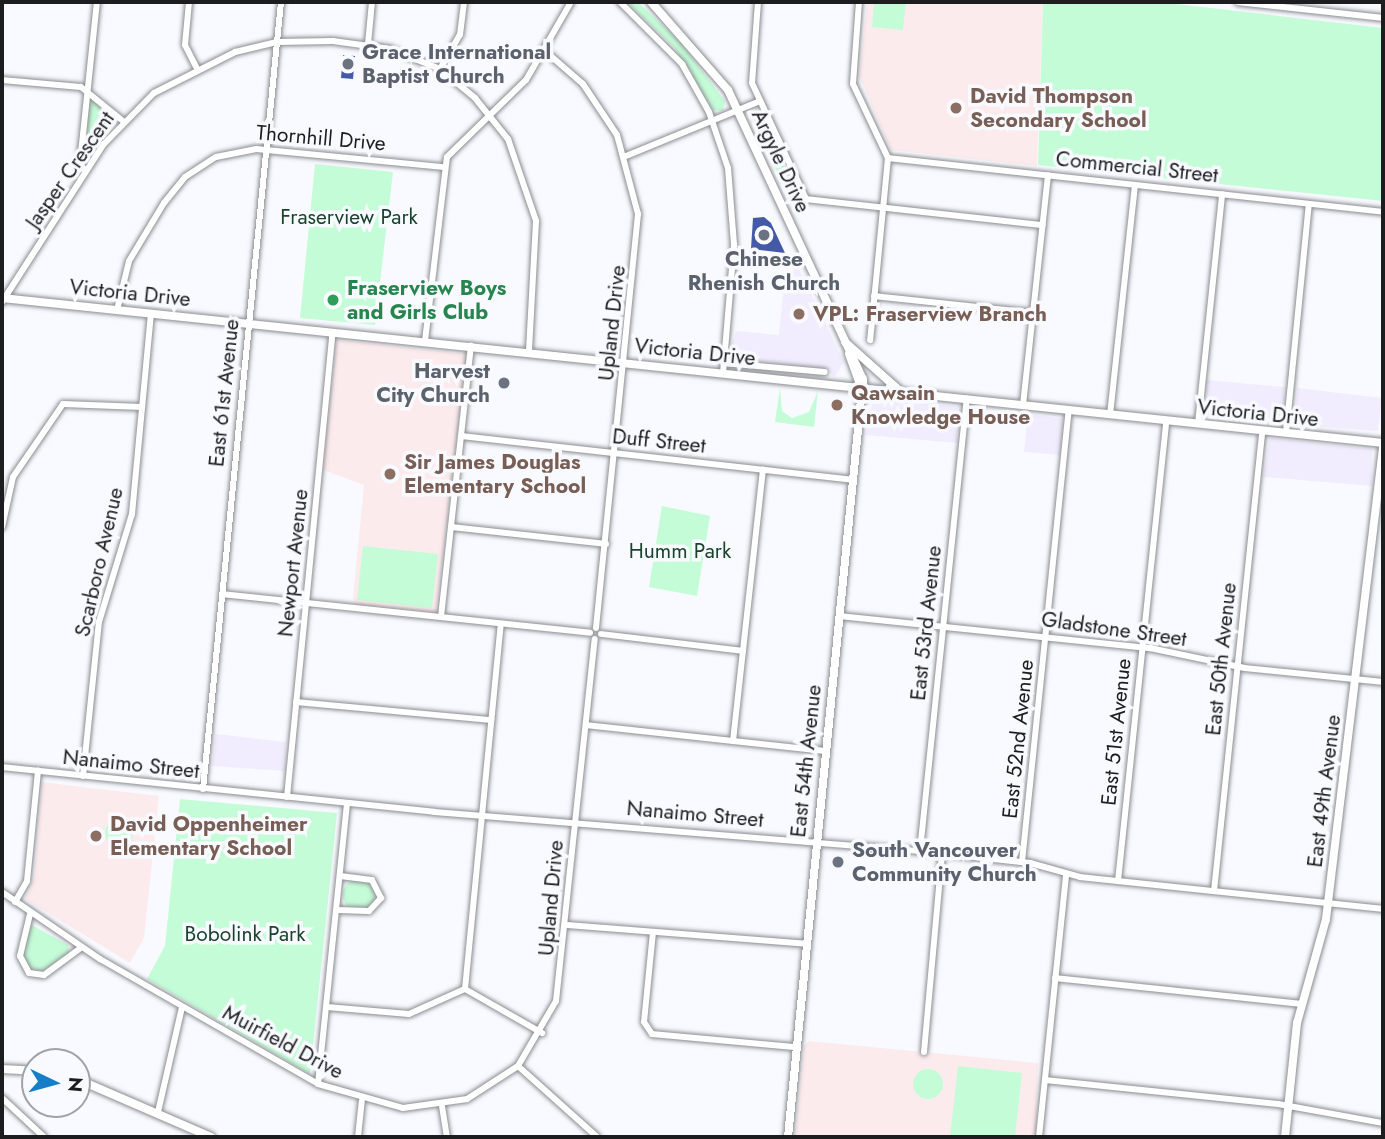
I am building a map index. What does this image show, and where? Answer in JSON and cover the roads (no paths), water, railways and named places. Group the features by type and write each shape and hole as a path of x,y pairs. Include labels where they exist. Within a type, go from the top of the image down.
{"street":[{"path":"85,171 88,90 97,2"},
{"path":"189,2 185,45 196,67"},
{"name":"East 61st Avenue","path":"203,789 281,2"},
{"path":"368,44 372,2"},
{"path":"440,69 460,36 464,2"},
{"path":"425,341 444,167 452,148 491,115 545,51 571,2"},
{"path":"620,2 682,64 713,121 728,168 735,224 723,373"},
{"name":"Argyle Drive","path":"651,2 697,48 739,111 844,342 861,387"},
{"path":"758,2 751,78 806,199 1042,225"},
{"path":"859,2 853,83 888,158 870,340"},
{"path":"1238,2 1383,18"},
{"name":"Jasper Crescent","path":"3,300 85,171 123,121 196,67 277,42 368,44 440,69 491,115 517,156 536,221 529,352"},
{"name":"Upland Drive","path":"517,1066 542,1033 559,989 626,362 638,214 626,156 589,91 545,51"},
{"path":"2,80 88,90 123,121"},
{"path":"626,156 760,102"},
{"name":"Thornhill Drive","path":"117,310 129,261 176,186 226,153 266,150 444,167"},
{"name":"Commercial Street","path":"888,158 1383,212"},
{"path":"1023,405 1048,176"},
{"path":"1110,415 1135,185"},
{"path":"1198,424 1222,194"},
{"path":"1286,433 1309,204"},
{"path":"874,296 1033,313"},
{"name":"Victoria Drive","path":"3,300 425,341 1383,444"},
{"name":"Scarboro Avenue","path":"83,776 99,622 132,514 151,313"},
{"name":"Newport Avenue","path":"287,797 333,332"},
{"path":"844,342 900,391"},
{"path":"441,617 471,346"},
{"path":"835,385 849,359"},
{"path":"724,363 825,372"},
{"path":"784,368 784,379"},
{"name":"East 54th Avenue","path":"788,1137 861,387"},
{"name":"East 53rd Avenue","path":"920,851 967,398"},
{"path":"2,527 13,477 63,404 142,407"},
{"name":"East 52nd Avenue","path":"1023,862 1069,410"},
{"name":"East 51st Avenue","path":"1118,881 1166,421"},
{"name":"East 50th Avenue","path":"1214,891 1262,431"},
{"name":"Duff Street","path":"462,436 852,480"},
{"name":"East 49th Avenue","path":"1285,1137 1302,1004 1328,903 1383,444"},
{"path":"733,741 763,470"},
{"path":"452,527 606,544"},
{"path":"222,594 743,651"},
{"name":"Gladstone Street","path":"839,616 1142,648 1238,667 1383,682"},
{"path":"465,989 501,624"},
{"path":"296,702 491,720"},
{"path":"586,724 825,751"},
{"name":"Nanaimo Street","path":"2,767 482,816 942,853 1023,862 1066,874 1118,881 1383,909"},
{"path":"15,902 27,881 38,771"},
{"path":"318,1084 347,803"},
{"path":"923,1052 942,853"},
{"path":"1040,1137 1066,874"},
{"path":"337,910 369,911 382,898 372,880 340,876"},
{"name":"Muirfield Drive","path":"2,892 30,914 182,1007 318,1084 362,1101 442,1106 485,1090 517,1066"},
{"path":"30,914 20,956 29,973 44,975 82,947"},
{"path":"566,925 806,944"},
{"path":"653,932 644,1022 652,1034 796,1047"},
{"path":"1055,978 1302,1004"},
{"path":"327,1007 410,1014 465,989"},
{"path":"465,989 542,1033"},
{"path":"158,1112 182,1007"},
{"path":"517,1066 597,1137"},
{"path":"2,1069 21,1070"},
{"path":"1045,1080 1287,1106 1383,1123"},
{"path":"91,1085 211,1137"},
{"path":"2,1098 44,1137"},
{"path":"359,1137 362,1101"},
{"path":"442,1106 447,1137"}],"place":[{"name":"Grace International Baptist Church","path":"348,64"},
{"name":"David Thompson Secondary School","path":"956,108"},
{"name":"Chinese Rhenish Church","path":"764,235"},
{"name":"Fraserview Boys and Girls Club","path":"333,300"},
{"name":"VPL: Fraserview Branch","path":"799,314"},
{"name":"Harvest City Church","path":"504,383"},
{"name":"Qawsain Knowledge House","path":"837,405"},
{"name":"Sir James Douglas Elementary School","path":"390,474"},
{"name":"David Oppenheimer Elementary School","path":"96,836"},
{"name":"South Vancouver Community Church","path":"838,862"}],"park label":[{"name":"Fraserview Park","path":"349,217"},
{"name":"Humm Park","path":"680,551"},
{"name":"Bobolink Park","path":"245,934"}]}
